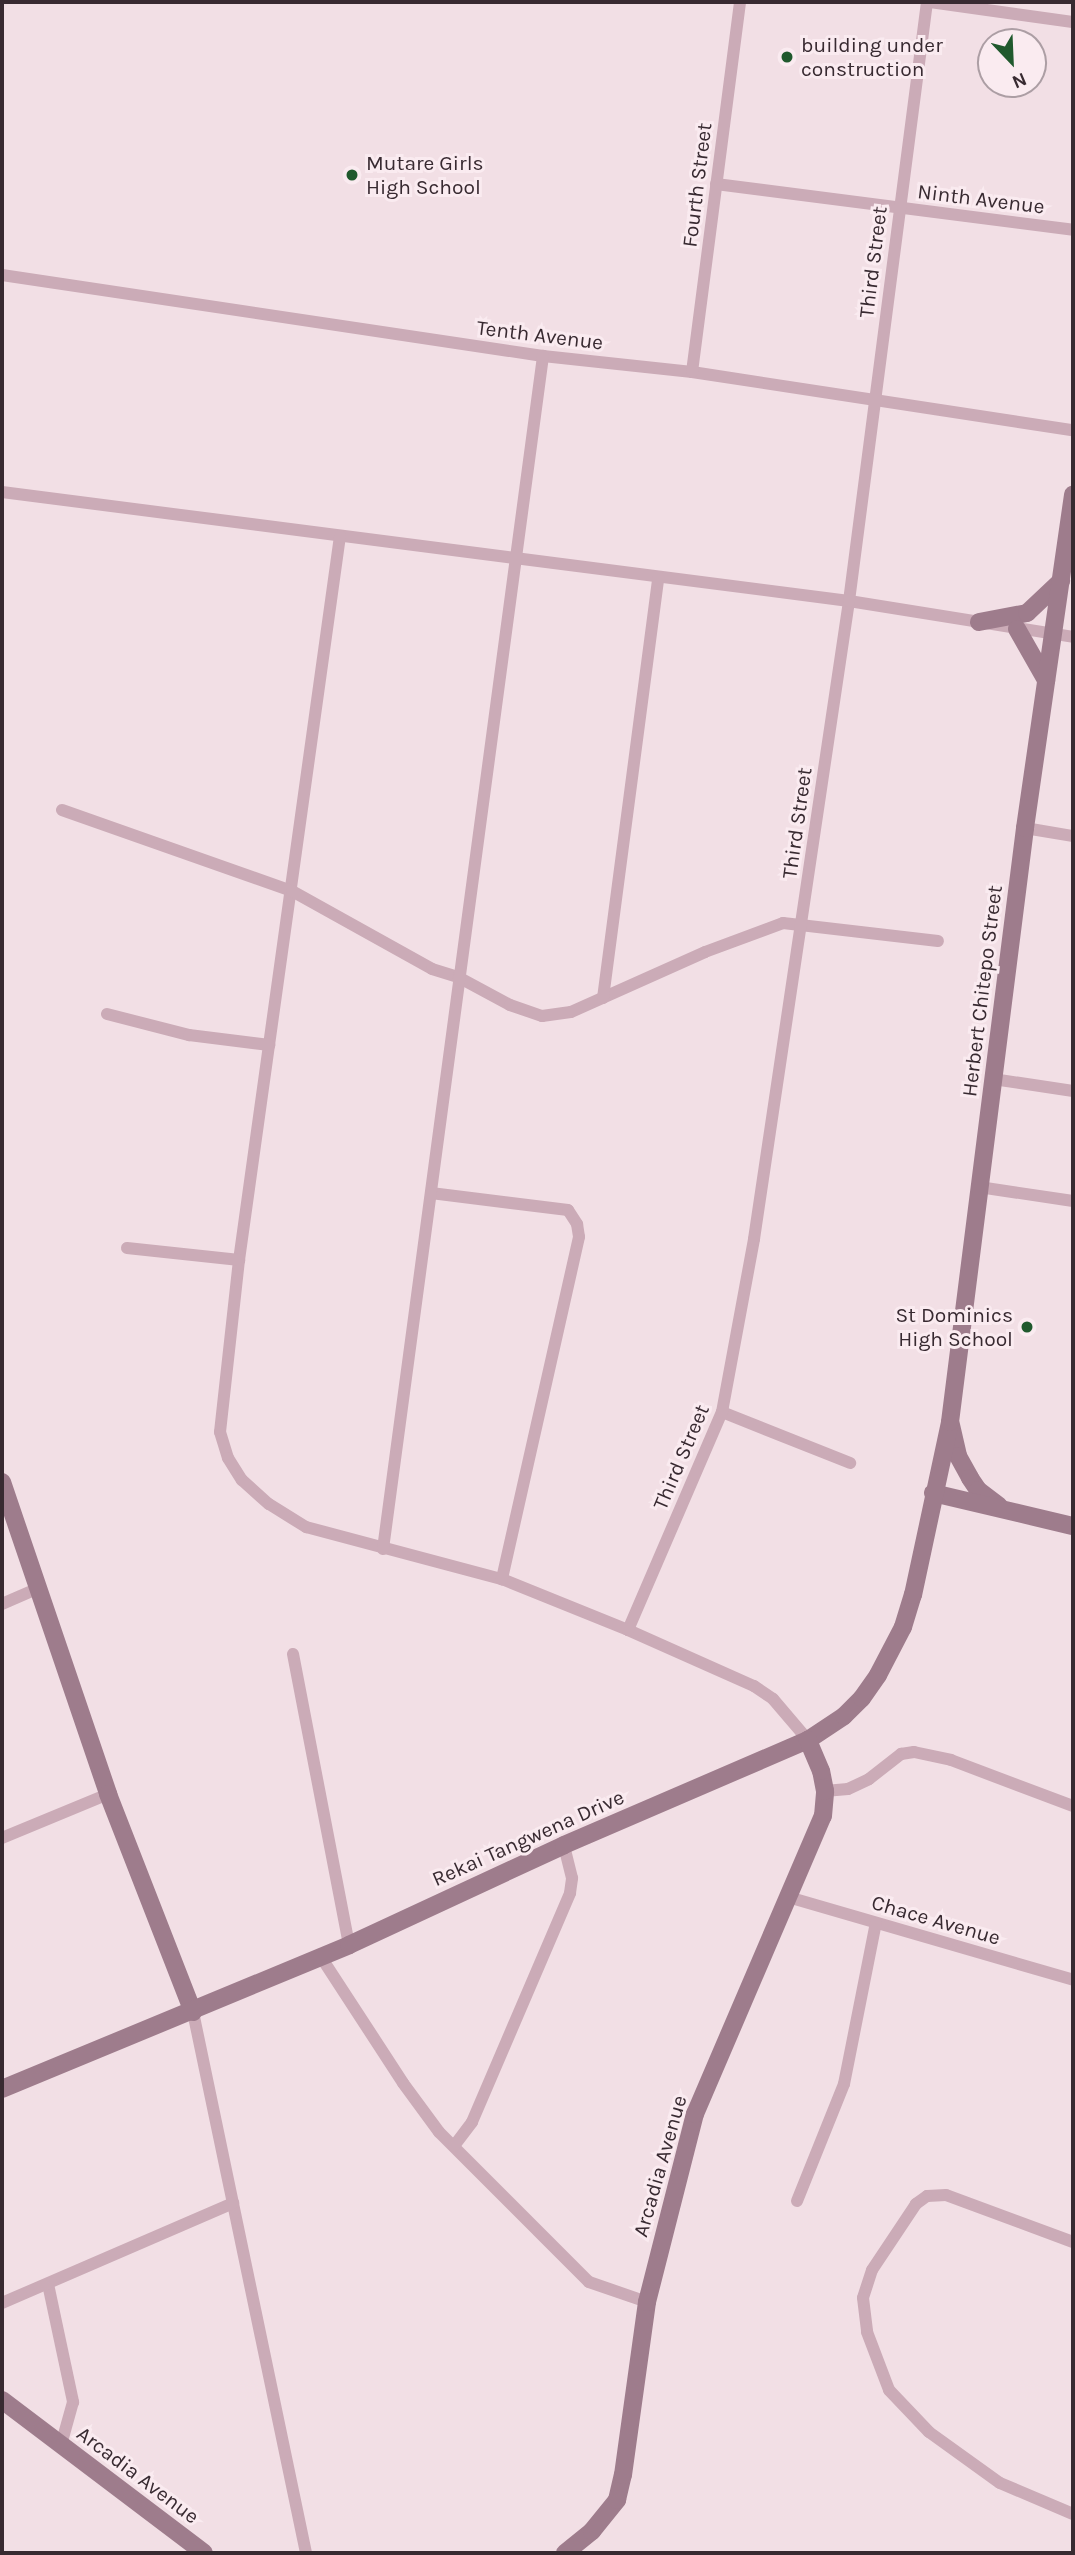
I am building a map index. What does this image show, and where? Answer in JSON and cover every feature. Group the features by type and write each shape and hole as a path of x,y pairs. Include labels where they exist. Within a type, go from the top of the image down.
{"main road":[{"name":"Herbert Chitepo Street","path":"933,1493 950,1422 1025,828 1073,494"},
{"path":"979,622 1027,613 1042,603 1061,582"},
{"path":"1017,629 1046,680"},
{"path":"950,1422 958,1456 978,1490 1002,1508 1020,1514"},
{"path":"2,1482 108,1794 193,2011"},
{"path":"933,1493 1073,1526"},
{"name":"Rekai Tangwena Drive","path":"2,2089 349,1945 564,1845 828,1729 862,1698 903,1627 913,1595 933,1493"},
{"path":"808,1740 821,1772 825,1791"},
{"name":"Arcadia Avenue","path":"565,2553 592,2531 617,2500 623,2475 647,2302 695,2114 823,1816 825,1791"},
{"name":"Arcadia Avenue","path":"2,2400 204,2553"}],"street":[{"name":"Fourth Street","path":"692,372 740,2"},
{"path":"928,2 1073,22"},
{"name":"Third Street","path":"628,1630 722,1412 754,1239 849,601 928,2"},
{"name":"Ninth Avenue","path":"716,184 1073,230"},
{"name":"Tenth Avenue","path":"2,275 543,356 692,372 1073,430"},
{"path":"383,1549 543,356"},
{"path":"2,492 849,601 1073,637"},
{"path":"340,536 239,1260 220,1432 228,1458 242,1480 269,1504 306,1527 502,1579 628,1630 754,1686 773,1699 808,1740"},
{"path":"603,998 658,578"},
{"path":"62,810 292,891 432,969 458,977 510,1006 542,1016 571,1012 760,930 783,923 938,941"},
{"path":"1025,828 1073,836"},
{"path":"107,1014 189,1035 269,1045"},
{"path":"993,1079 1073,1091"},
{"path":"979,1187 1073,1201"},
{"path":"431,1193 568,1210 577,1224 579,1237 502,1579"},
{"path":"127,1248 239,1260"},
{"path":"722,1412 850,1463"},
{"path":"2,1604 39,1588"},
{"path":"293,1654 349,1945"},
{"path":"825,1791 848,1789 869,1779 901,1754 914,1752 951,1760 1073,1806"},
{"path":"2,1838 108,1794"},
{"path":"454,2146 472,2123 570,1893 572,1878 564,1845"},
{"name":"Chace Avenue","path":"788,1897 1073,1980"},
{"path":"797,2201 845,2084 876,1923"},
{"path":"321,1957 403,2083 439,2132 589,2283 647,2302"},
{"path":"193,2011 306,2553"},
{"path":"1073,2242 946,2195 927,2196 916,2204 872,2270 863,2298 867,2332 889,2390 929,2432 1000,2483 1073,2514"},
{"path":"2,2303 233,2203"},
{"path":"48,2284 73,2402 61,2445"}],"place":[{"name":"building under construction","path":"787,57"},
{"name":"Mutare Girls High School","path":"352,175"},
{"name":"St Dominics High School","path":"1027,1327"}]}
